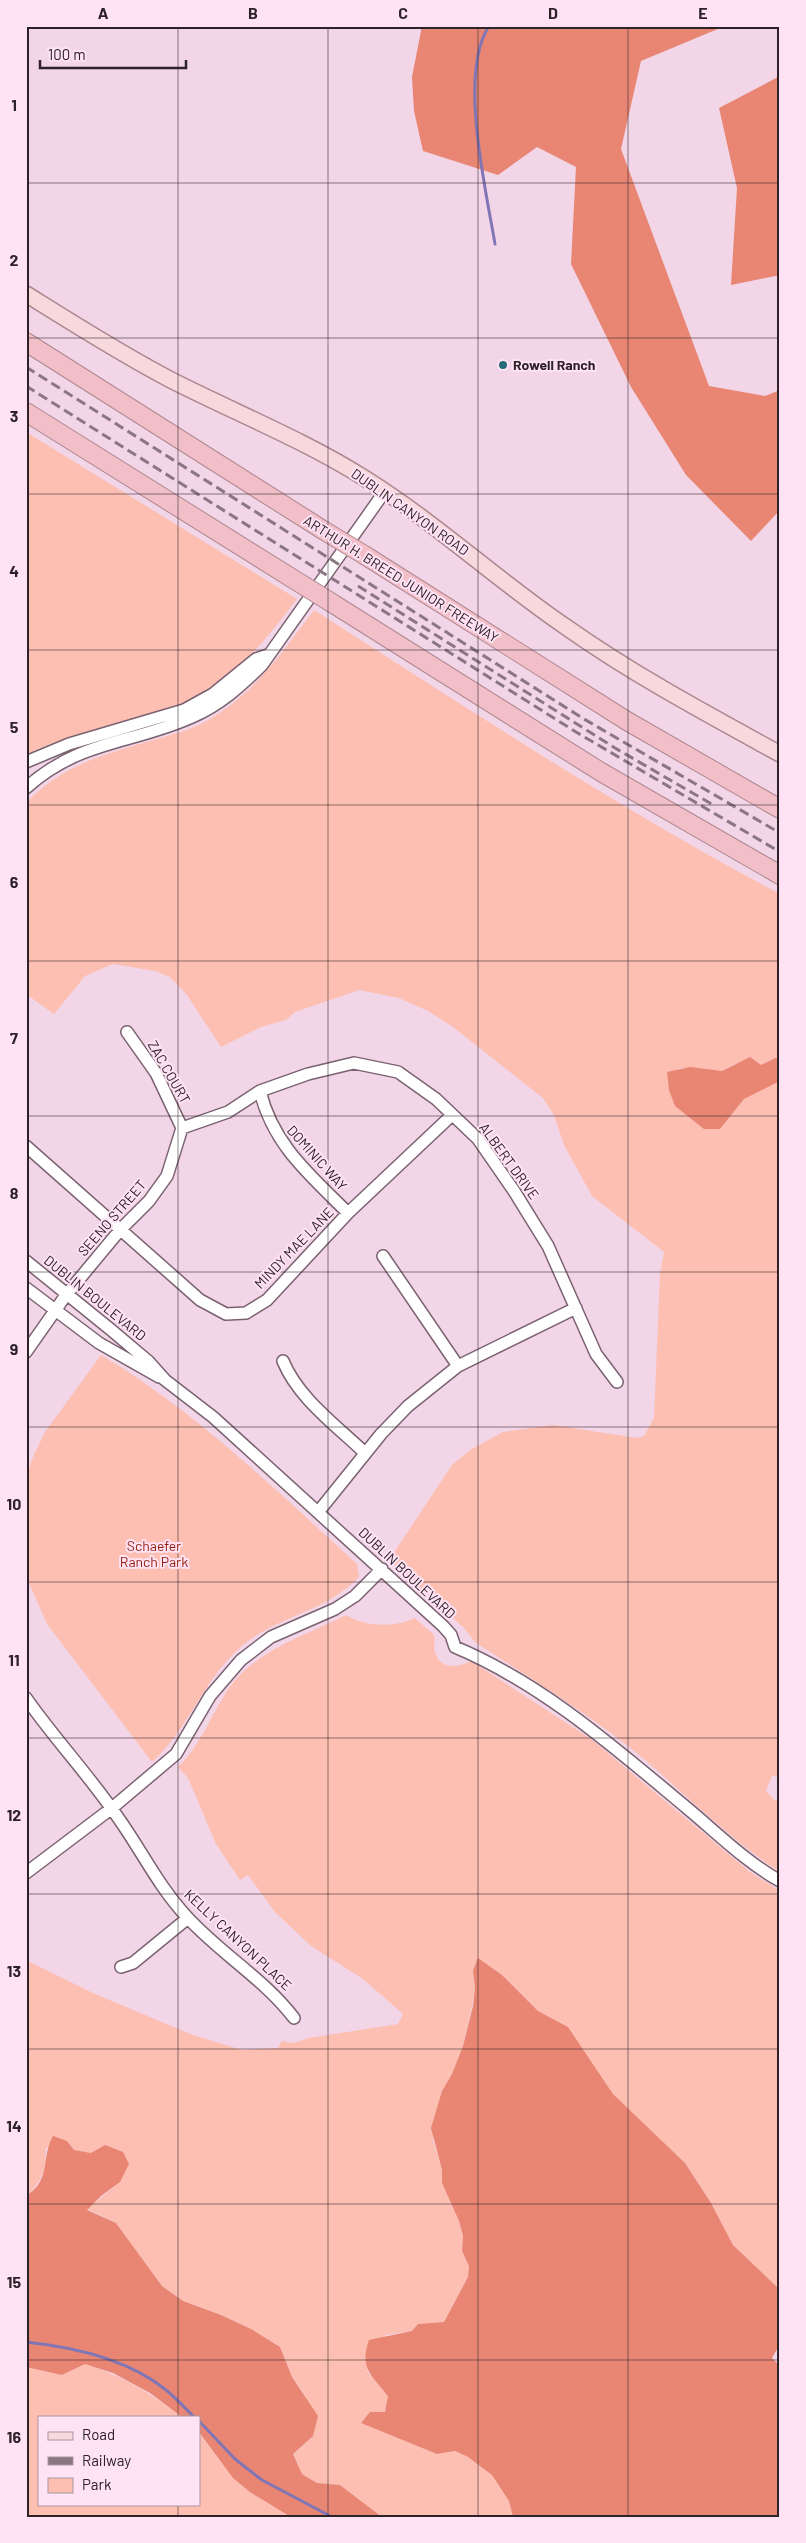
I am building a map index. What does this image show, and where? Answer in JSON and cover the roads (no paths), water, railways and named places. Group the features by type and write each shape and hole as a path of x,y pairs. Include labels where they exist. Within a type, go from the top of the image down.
{"highway":[{"name":"ARTHUR H. BREED JUNIOR FREEWAY","path":"26,342 634,725 780,810"},
{"path":"26,412 602,772 780,875"}],"main road":[{"name":"DUBLIN CANYON ROAD","path":"26,294 146,366 326,455 421,516 532,603 605,654 680,699 780,754"}],"street":[{"path":"26,788 62,762 87,750 166,727 200,713 242,685 262,665 384,491"},
{"path":"26,762 69,744 184,710 213,694 256,659 268,655"},
{"name":"ZAC COURT","path":"127,1032 156,1073 182,1128"},
{"name":"ALBERT DRIVE","path":"182,1128 228,1112 260,1091 308,1074 354,1063 398,1072 436,1099 478,1139 514,1190 548,1246 596,1354 617,1382"},
{"name":"DOMINIC WAY","path":"260,1091 265,1114 272,1130 302,1168 348,1214"},
{"name":"MINDY MAE LANE","path":"26,1146 200,1300 226,1314 246,1313 266,1300 348,1214 452,1115"},
{"name":"SEENO STREET","path":"26,1352 66,1295 120,1230 149,1201 167,1176 182,1128"},
{"path":"383,1256 458,1366"},
{"name":"DUBLIN BOULEVARD","path":"26,1261 118,1335 148,1361 165,1380 214,1417 319,1511 443,1626 451,1635 455,1647 489,1662 588,1726 744,1856 780,1881"},
{"name":"DUBLIN BOULEVARD","path":"26,1288 54,1311 100,1343 142,1369 165,1380"},
{"path":"319,1511 365,1453 408,1406 458,1366 576,1308"},
{"path":"283,1361 289,1376 311,1401 365,1453"},
{"path":"26,1873 112,1808 176,1754 210,1696 241,1660 271,1637 335,1609 355,1596 382,1569"},
{"name":"KELLY CANYON PLACE","path":"28,1705 112,1808 140,1848 156,1880 188,1918 277,1996 294,2018"},
{"path":"121,1966 133,1963 188,1918"}],"waterway":[{"path":"489,26 480,47 476,72 475,101 481,164 495,244"},
{"path":"26,2342 81,2351 100,2356 135,2370 166,2390 193,2416"},
{"path":"200,2422 235,2459 262,2480 332,2517"}],"railway":[{"path":"26,367 584,719 780,833"},
{"path":"26,386 576,732 780,852"},
{"path":"358,586 615,748 715,806"}],"place":[{"name":"Rowell Ranch","path":"503,365"}],"park label":[{"name":"Schaefer Ranch Park","path":"154,1554"}]}
